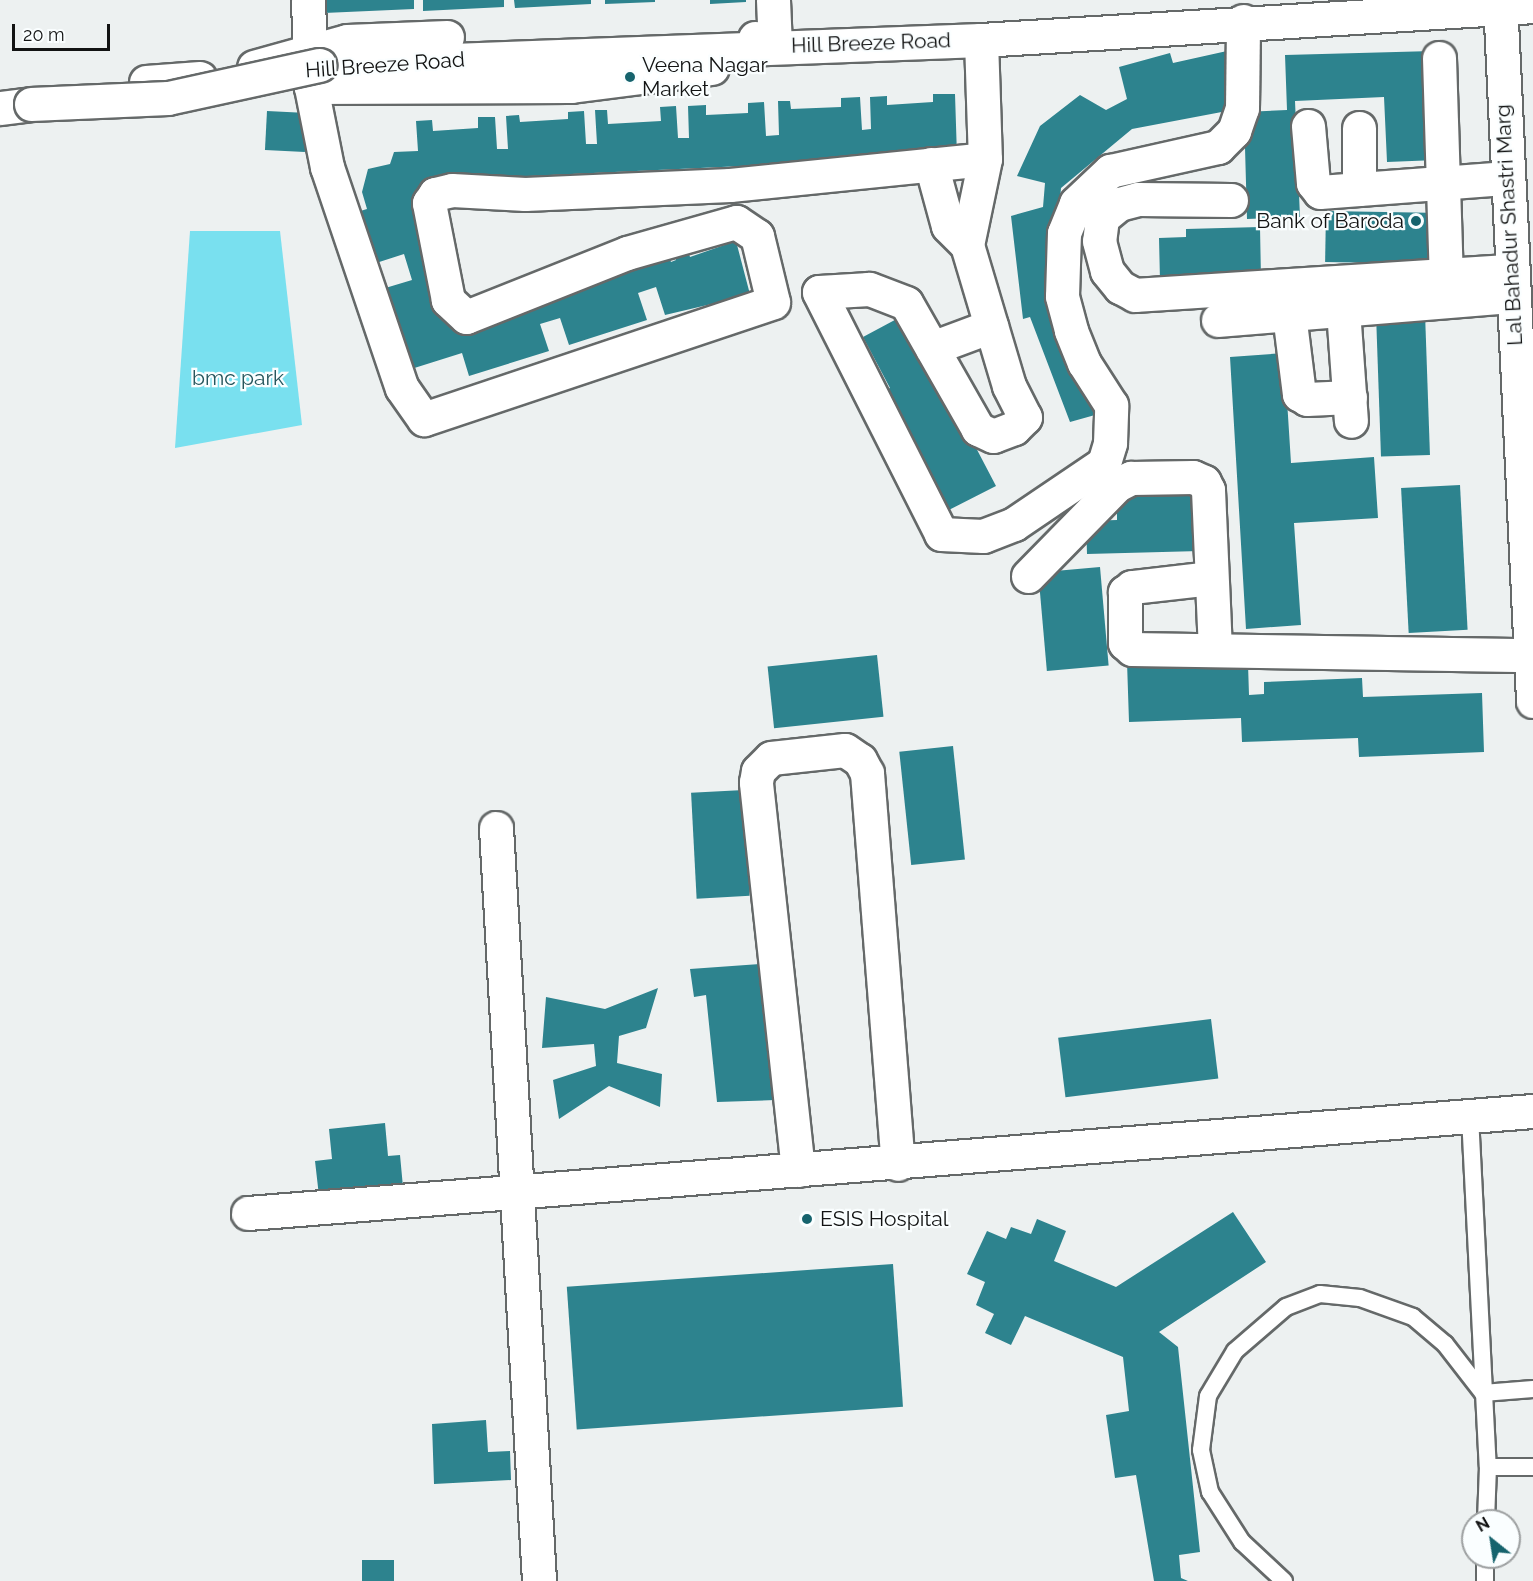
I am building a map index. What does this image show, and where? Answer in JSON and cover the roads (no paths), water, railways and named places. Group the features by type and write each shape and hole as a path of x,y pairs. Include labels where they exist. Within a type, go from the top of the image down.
{"street":[{"path":"308,0 327,167 394,366 410,403 424,419 773,302 819,292 869,289 906,303 978,429 993,436 1014,428 1025,417 1009,386 967,245 985,159 981,40"},
{"path":"773,0 795,45"},
{"path":"790,0 795,45"},
{"name":"Hill Breeze Road","path":"16,106 168,98 314,67 795,45 981,40 1260,13 1499,3 1533,6"},
{"name":"Lal Bahadur Shastri Marg","path":"1499,3 1533,701"},
{"path":"819,292 941,534 983,536 1014,524 1104,463 1110,443 1111,405 1084,363 1062,296 1064,233 1076,203 1110,171 1218,147 1234,131 1242,108 1260,13"},
{"path":"1439,58 1446,275"},
{"path":"146,82 182,81 262,65 314,67"},
{"path":"1308,126 1315,189 1359,189 1507,178"},
{"path":"1359,128 1359,189"},
{"path":"736,222 627,252 466,317 448,300 429,203 435,194 452,190 525,194 730,185 985,159"},
{"path":"931,164 948,226 967,245"},
{"path":"730,185 736,222 757,236 773,302"},
{"path":"1231,200 1138,199 1119,204 1102,218 1099,241 1107,271 1120,288 1135,295 1446,275 1511,284"},
{"path":"1218,320 1343,310 1511,284"},
{"path":"1289,314 1299,394 1306,399 1350,409 1343,310"},
{"path":"932,348 991,326"},
{"path":"1028,576 1117,486 1131,478 1193,477 1204,482 1208,490 1215,648"},
{"path":"1211,578 1132,587 1125,592 1124,637 1132,649 1215,648 1532,655"},
{"path":"798,1170 756,782 758,771 771,758 845,750 860,760 867,773 898,1164"},
{"path":"496,828 514,1192 539,1581"},
{"path":"248,1214 898,1164 1533,1111"}],"lane":[{"path":"1470,1116 1488,1467 1486,1509"},
{"path":"1284,1581 1242,1542 1210,1492 1201,1450 1208,1396 1235,1351 1286,1307 1320,1294 1360,1298 1413,1317 1445,1344 1484,1394"},
{"path":"1484,1394 1533,1389"},
{"path":"1488,1467 1533,1467"}],"place":[{"name":"Veena Nagar Market","path":"630,77"},
{"name":"Bank of Baroda","path":"1416,221"},
{"name":"ESIS Hospital","path":"807,1219"}],"park label":[{"name":"bmc park","path":"238,378"}]}
